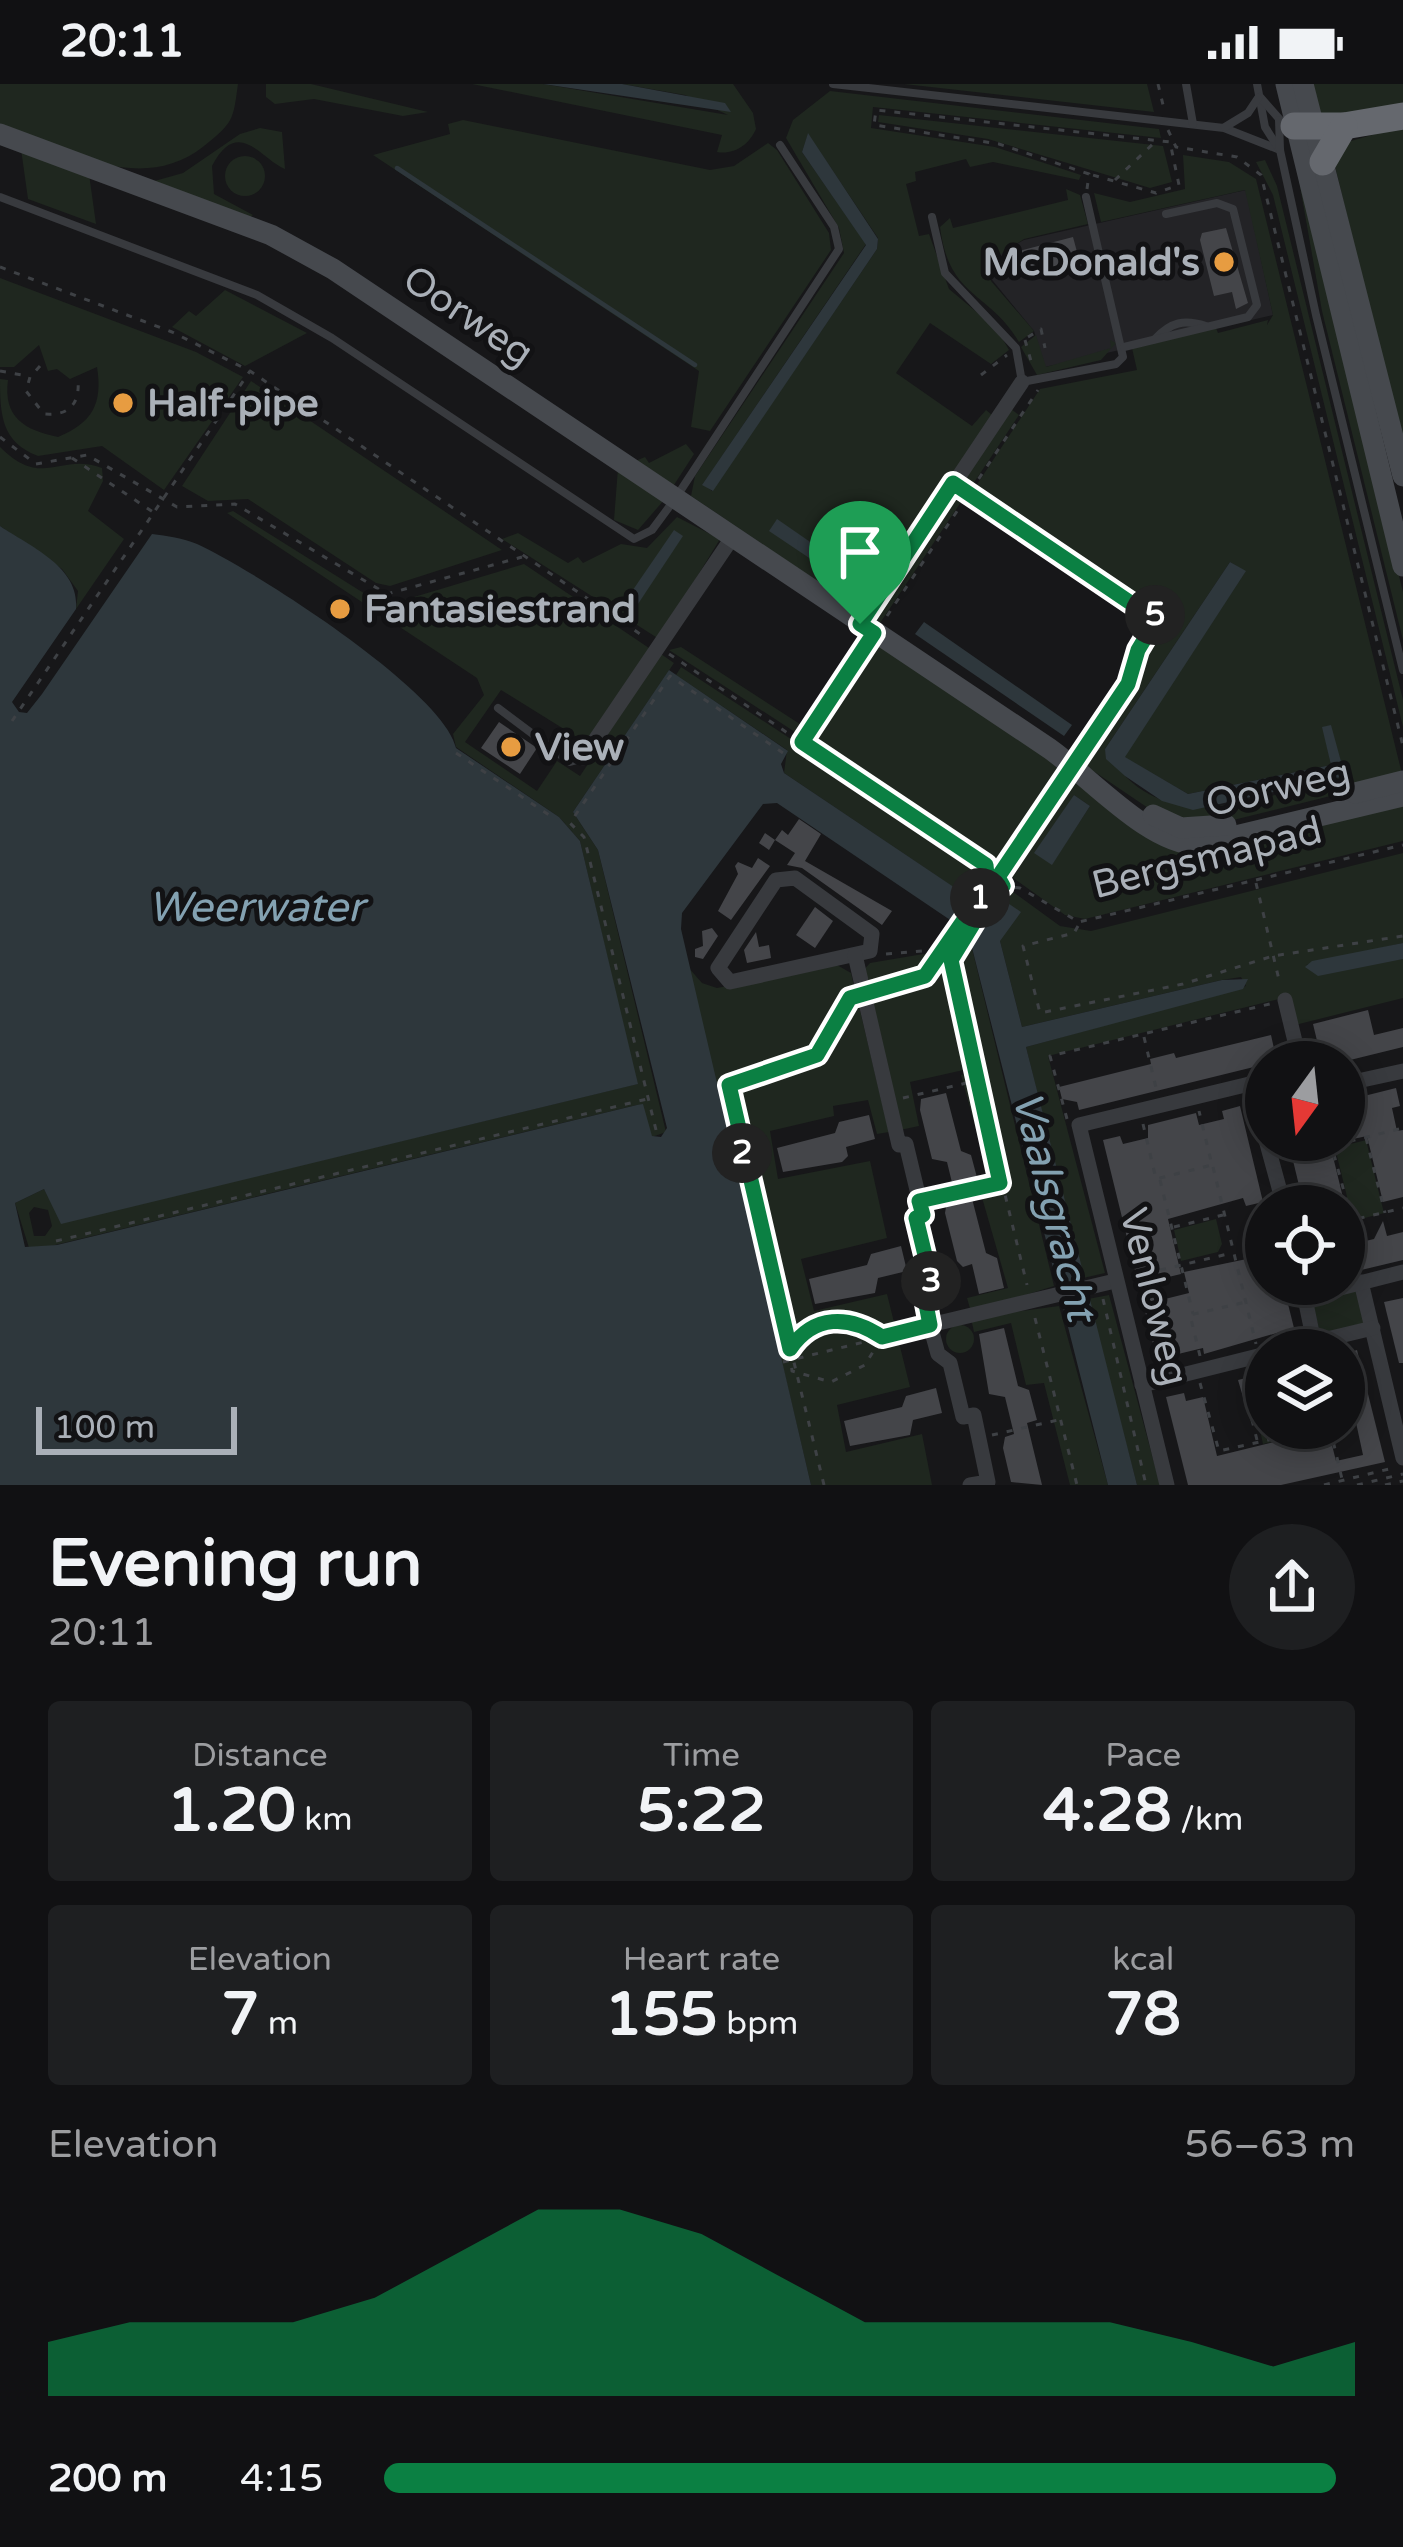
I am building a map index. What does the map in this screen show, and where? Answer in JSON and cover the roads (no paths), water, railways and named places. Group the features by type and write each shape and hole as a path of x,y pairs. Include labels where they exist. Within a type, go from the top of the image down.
{"highway":[{"path":"1292,131 1403,116"},
{"path":"1323,162 1344,126"}],"street":[{"path":"1286,84 1292,131 1403,566"},
{"path":"1292,131 1303,84"},
{"path":"1292,131 1323,162 1403,476"},
{"name":"Oorweg","path":"0,134 303,251 1073,765 1152,832 1198,844 1403,796"},
{"path":"867,629 953,483 1022,382"},
{"path":"583,758 732,538"},
{"name":"Oorweg","path":"1114,797 1166,824 1195,830 1403,781"},
{"path":"863,953 730,982 718,968 776,880 795,878 872,934 863,953 864,993 889,1102 923,1215 916,1218 932,1284 926,1304 930,1325 938,1354 950,1364 963,1417 974,1415 988,1482 970,1485"},
{"path":"1285,1000 1295,1041"},
{"path":"1365,1079 1403,1071"},
{"name":"Venloweg","path":"1167,1485 1109,1283 1079,1125 1245,1085"},
{"path":"1365,1281 1403,1272"},
{"path":"930,1325 1109,1283"},
{"path":"1365,1297 1403,1462"},
{"path":"1365,1330 1373,1328"},
{"path":"1142,1385 1245,1360"}],"lane":[{"path":"833,84 1224,128 1292,131"},
{"path":"1186,84 1192,124"},
{"path":"1257,84 1265,127 1292,131"},
{"path":"1224,128 1248,113 1259,96"},
{"path":"1259,96 1292,131 1403,670"},
{"path":"0,196 257,295 332,338 622,536 644,538 675,500 839,250 834,227 780,145"},
{"path":"932,217 945,274 1000,324 1016,348 1022,382 1116,364 1124,347 1086,196"},
{"path":"1124,347 1248,317 1257,305 1233,209 1217,202 1166,214"},
{"path":"499,708 569,762 583,758"}],"water":[{"path":"543,84 622,84 725,103 731,112"},
{"path":"808,133 878,239 877,249 713,491 702,485 866,245 802,152"},
{"path":"777,519 858,575 851,586 769,531"},
{"name":"Weerwater","path":"0,526 51,560 75,594 76,609 12,702 19,712 27,713 42,694 152,534 175,538 223,558 343,634 418,696 444,724 456,748 559,817 580,841 638,1084 61,1224 44,1189 15,1203 25,1247 57,1245 637,1105 643,1104 652,1136 661,1137 667,1128 598,850 573,812 669,670 788,751 781,764 784,773 985,908 1002,899 1021,912 1000,941 1022,1027 1222,980 1248,979 1243,989 1026,1047 1137,1485 1108,1485 968,932 777,803 763,804 682,913 681,929 811,1485 0,1485"},
{"path":"674,530 683,536 636,607 626,600"},
{"path":"1230,562 1246,571 1125,757 1188,794 1331,765 1322,727 1331,725 1345,776 1193,810 1162,801 1125,776 1106,759 1105,749"},
{"path":"924,622 1072,725 1064,736 915,634"},
{"path":"1074,795 1090,806 1052,865 1034,853"},
{"path":"1403,943 1403,959 1318,976 1305,967 1312,961"}],"waterway":[{"path":"397,168 695,365"}],"place":[{"name":"McDonald's","path":"1224,262"},
{"name":"Half-pipe","path":"123,403"},
{"name":"Fantasiestrand","path":"340,609"},
{"name":"View","path":"511,747"}],"water label":[{"name":"Vaalsgracht","path":"1054,1206"}]}
